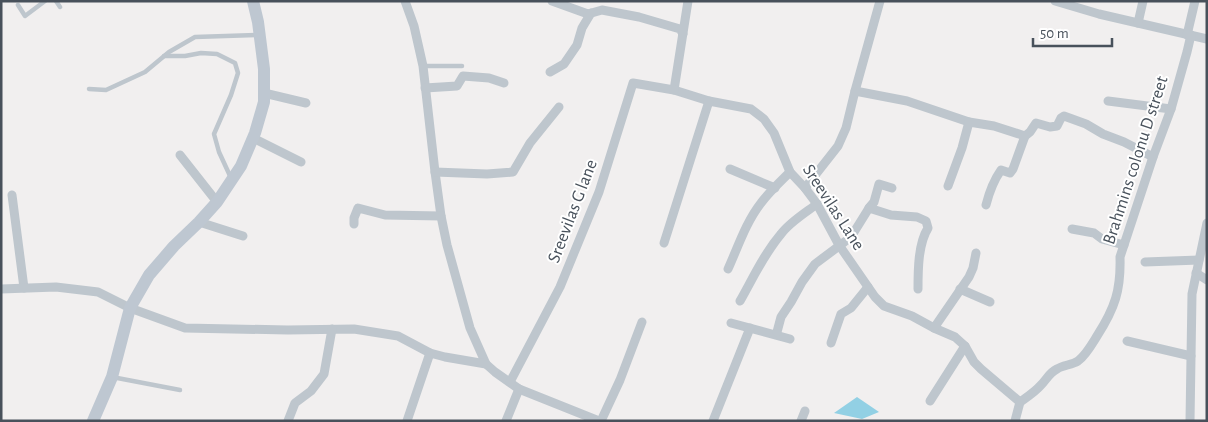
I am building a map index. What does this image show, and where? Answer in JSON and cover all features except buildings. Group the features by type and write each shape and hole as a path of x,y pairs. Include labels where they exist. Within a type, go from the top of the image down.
{"main road":[{"path":"93,421 112,376 130,308 149,275 217,202 241,166 253,138 264,102 264,69 258,22 253,1"}],"street":[{"path":"404,1 414,26 423,66 434,172 447,245 470,328 486,364 519,389 600,421 620,380 642,322"},
{"path":"552,1 588,14 602,10 639,17 680,29 683,34"},
{"path":"674,90 687,1"},
{"path":"806,188 838,146 846,128 854,91 880,1"},
{"path":"1055,1 1099,14 1207,39"},
{"path":"1138,23 1143,1"},
{"name":"Brahmins colonu D street","path":"1020,402 1039,387 1055,369 1080,360 1106,322 1118,294 1120,257 1171,109 1187,52 1195,1"},
{"path":"550,72 564,64 577,45 582,28 591,13"},
{"path":"425,88 457,86 463,76 489,78 504,83"},
{"name":"Sreevilas G lane","path":"510,382 560,287 599,192 633,83 674,90"},
{"name":"Sreevilas Lane","path":"674,90 709,101 751,109 764,119 774,133 790,172 806,188 817,204 839,245 875,298 884,306 912,316 955,337 965,346 974,362 1020,402"},
{"path":"854,91 907,101 969,122 994,126 1025,136"},
{"path":"264,93 306,103"},
{"path":"664,242 709,101"},
{"path":"1108,101 1171,109"},
{"path":"434,172 487,174 513,172 530,143 559,107"},
{"path":"986,205 997,176 1001,170 1010,173 1013,169 1025,136 1036,123 1050,127 1057,126 1064,116 1086,124 1102,134 1124,142 1153,157"},
{"path":"948,186 969,122"},
{"path":"253,138 301,162"},
{"path":"180,155 217,202"},
{"path":"730,169 775,188"},
{"path":"728,269 760,204 790,172"},
{"path":"777,332 781,317 815,264 851,237 874,202 879,184 892,188"},
{"path":"12,195 24,288"},
{"path":"740,301 781,233 817,204"},
{"path":"354,224 358,208 385,215 441,216"},
{"path":"869,208 891,215 926,221 928,228 924,235 918,269 918,289"},
{"path":"199,222 243,236"},
{"path":"1190,421 1192,294 1207,223"},
{"path":"1072,229 1094,233 1102,239 1124,245"},
{"path":"934,328 973,268 976,253"},
{"path":"1146,262 1199,260"},
{"path":"1196,273 1207,280"},
{"path":"1,289 56,287 98,292 130,308 185,328 354,329 398,336 430,353 486,364"},
{"path":"831,343 841,314 851,308 868,287"},
{"path":"960,290 990,302"},
{"path":"731,323 790,339"},
{"path":"713,421 750,328"},
{"path":"288,421 295,403 311,391 324,374 332,329"},
{"path":"1127,341 1191,356"},
{"path":"930,400 965,346"},
{"path":"407,421 430,353"},
{"path":"506,421 519,389"},
{"path":"1015,421 1020,402"},
{"path":"801,421 805,412"}],"lane":[{"path":"18,5 25,16 46,1"},
{"path":"56,1 60,7"},
{"path":"89,89 106,90 145,72 169,52 195,37 260,35"},
{"path":"164,56 185,56 201,53 217,54 235,63 238,73 231,95 214,134 219,152 232,179"},
{"path":"423,66 462,66"},
{"path":"112,376 180,390"}],"water":[{"path":"857,397 879,412 862,419 834,413"}]}
